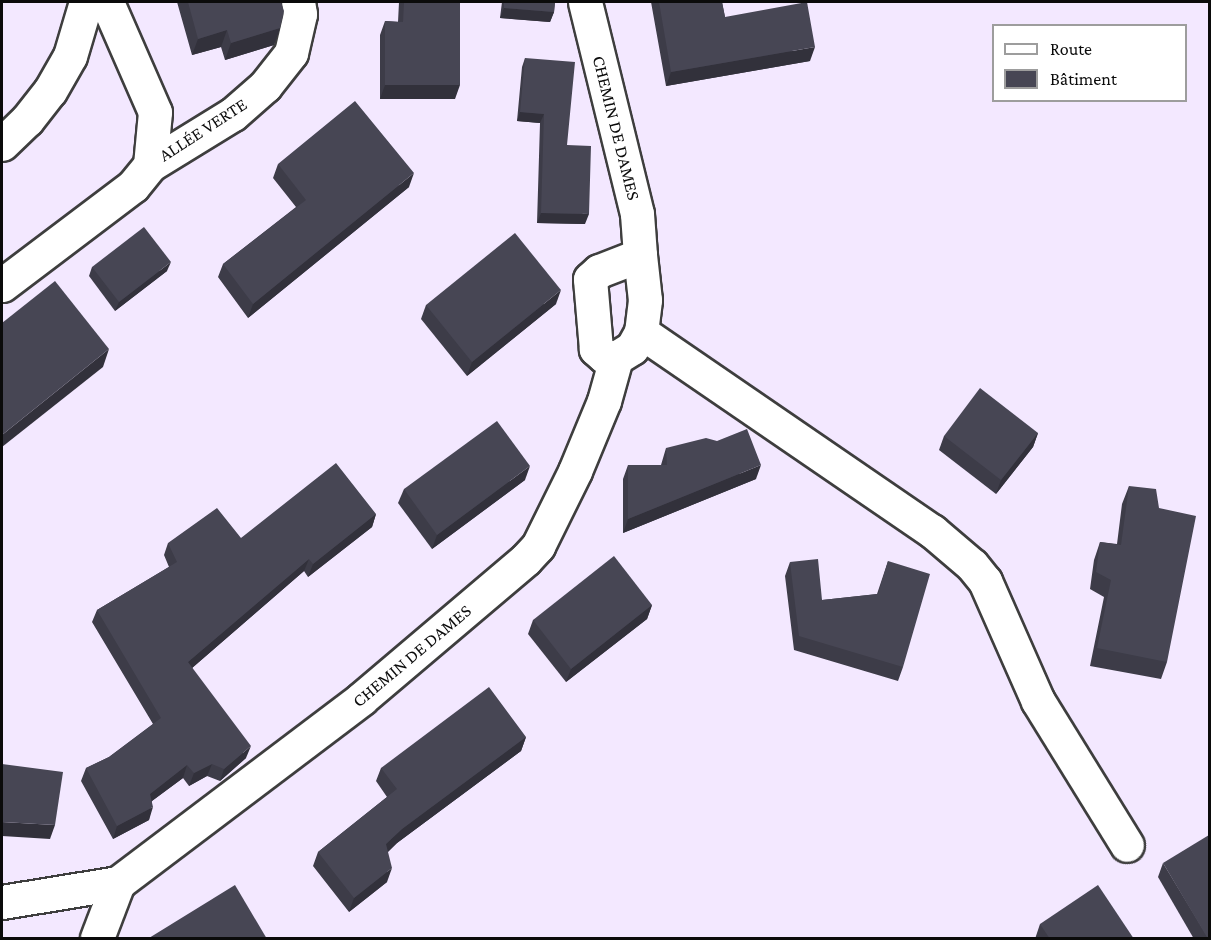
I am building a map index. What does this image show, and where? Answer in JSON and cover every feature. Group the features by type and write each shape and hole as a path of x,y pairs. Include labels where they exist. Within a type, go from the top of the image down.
{"street":[{"path":"2,144 14,114 70,56 86,2"},
{"path":"107,2 155,112 150,165"},
{"name":"ALLÉE VERTE","path":"2,285 133,186 150,165 233,114 266,86 291,53 300,14 298,2"},
{"name":"CHEMIN DE DAMES","path":"585,2 637,214 645,300 641,332"},
{"path":"640,255 598,271 590,279 596,349 604,356 616,358 632,348 641,332 932,531 972,564 985,581 1038,701 1126,845"},
{"name":"CHEMIN DE DAMES","path":"118,883 362,699 526,559 538,546 575,471 604,401 616,358"},
{"path":"2,902 118,883"},
{"path":"96,939 118,883"}],"building":[{"path":"188,2 281,2 284,11 280,28 231,43 227,30 198,39"},
{"path":"404,2 460,2 460,85 385,85 385,21 403,22"},
{"path":"504,2 555,2 554,12 504,8"},
{"path":"659,2 722,2 725,17 807,2 815,47 671,72"},
{"path":"525,58 575,62 567,145 591,146 589,214 541,213 544,114 520,112"},
{"path":"355,101 414,173 253,304 223,264 306,200 278,164"},
{"path":"144,227 171,262 119,302 92,267"},
{"path":"515,233 561,290 472,362 426,305"},
{"path":"55,281 109,349 2,435 2,323"},
{"path":"980,388 1038,433 1001,480 944,436"},
{"path":"497,421 530,466 437,535 404,489"},
{"path":"747,429 761,465 628,519 628,465 667,465 666,448 706,438 717,441"},
{"path":"336,463 376,514 313,564 309,559 188,662 251,746 224,769 212,764 194,773 187,765 150,794 153,807 117,826 86,768 109,757 161,718 97,610 177,562 168,543 217,508 241,538"},
{"path":"1129,486 1156,489 1159,508 1196,516 1167,662 1097,648 1111,580 1096,572 1100,542 1121,545"},
{"path":"614,556 652,605 571,669 533,620"},
{"path":"818,559 822,600 878,594 888,561 930,574 903,667 799,636 790,562"},
{"path":"489,687 526,737 402,829 386,844 392,868 354,898 318,852 397,789 381,768"},
{"path":"2,764 63,772 55,825 2,822"},
{"path":"1209,835 1209,939 1208,939 1163,863"},
{"path":"235,885 267,939 149,938"},
{"path":"1098,885 1134,939 1050,939 1040,924"}]}
